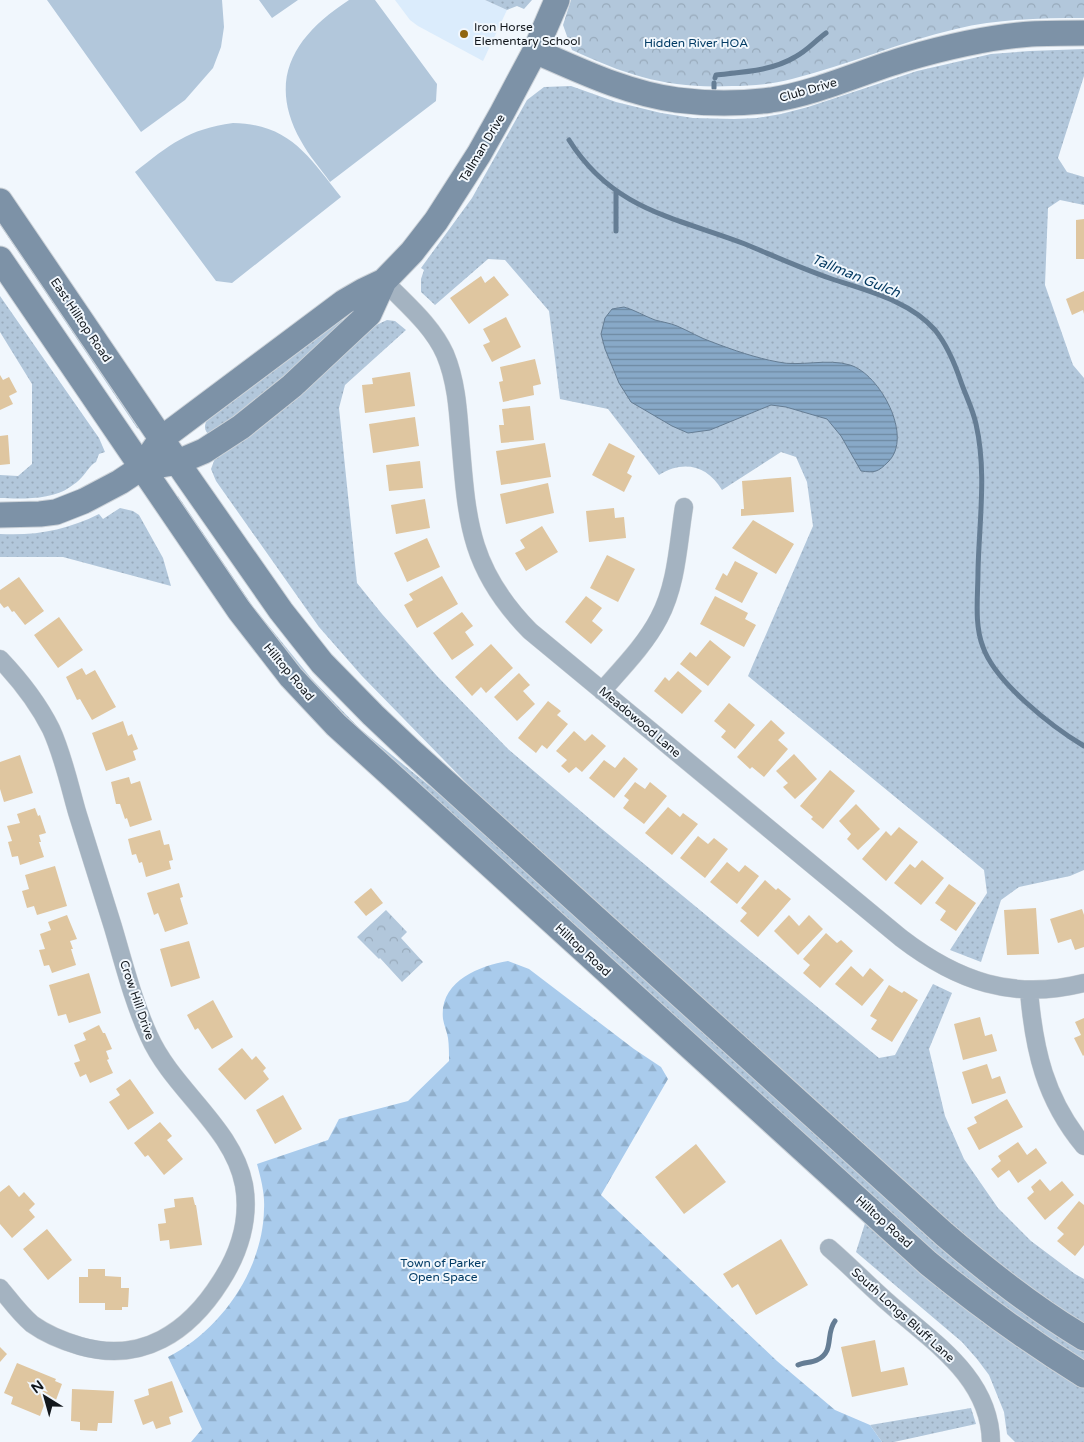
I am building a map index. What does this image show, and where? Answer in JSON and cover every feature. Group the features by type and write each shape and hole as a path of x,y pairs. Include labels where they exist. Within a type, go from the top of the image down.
{"main road":[{"name":"Tallman Drive","path":"0,515 56,512 100,493 141,468 178,462 204,451 248,422 292,386 369,314 384,281 417,246 448,204 502,113 557,0"},
{"name":"Club Drive","path":"534,50 614,85 638,92 677,100 727,103 772,100 793,95 905,59 966,43 1032,34 1084,33"},
{"name":"East Hilltop Road","path":"0,201 161,438"},
{"path":"0,259 141,468"},
{"name":"Tallman Drive","path":"141,468 161,438 344,302 384,281"},
{"path":"161,438 281,611 322,662 373,715 950,1239 1009,1288 1084,1338"},
{"name":"Hilltop Road","path":"141,468 257,634 291,677 336,725 928,1263 1022,1335 1084,1375"}],"street":[{"name":"Meadowood Lane","path":"384,281 429,328 440,344 448,362 456,399 468,520 478,556 508,608 530,631 730,798 919,952 962,976 994,986 1029,991 1084,983"},
{"path":"602,691 659,619 671,590 684,506"},
{"name":"Crow Hill Drive","path":"0,659 32,698 54,737 129,983 154,1048 171,1073 234,1153 242,1175 246,1207 241,1240 224,1276 199,1312 188,1322 162,1339 144,1346 126,1350 95,1350 73,1344 42,1330 24,1317 0,1288"},
{"path":"1029,991 1035,1045 1047,1086 1060,1112 1084,1146"},
{"name":"South Longs Bluff Lane","path":"829,1248 870,1287 945,1351 959,1366 980,1396 987,1415 991,1442"}],"shaded area":[{"name":"Iron Horse Elementary School","path":"395,0 485,0 507,10 483,61 418,26 410,20"},
{"path":"624,307 655,320 677,326 736,351 761,358 795,364 832,362 850,365 872,380 890,408 897,438 895,451 888,462 879,470 873,472 861,471 841,436 827,419 786,407 771,405 710,430 688,433 672,426 631,402 619,383 605,349 601,334 605,318 612,309"}],"green space":[{"path":"47,0 222,0 224,27 221,47 213,68 185,100 141,132"},
{"path":"259,0 298,0 272,18"},
{"path":"349,0 375,0 437,84 436,101 330,182 304,147 291,119 286,98 287,78 292,60 301,44 314,28"},
{"path":"485,0 532,0 524,9 517,6 507,10"},
{"name":"Hidden River HOA","path":"571,0 1084,0 1084,18 1052,18 988,23 935,34 785,81 755,85 709,86 668,83 649,79 612,67 572,50 563,25"},
{"path":"1084,49 1084,76 1058,158 1067,172 1084,177 1084,205 1060,200 1048,208 1045,285 1073,365 1084,378 1084,870 1070,876 1019,887 1001,900 981,962 950,950 987,893 984,870 748,676 813,526 807,482 796,457 781,452 722,490 709,475 702,470 694,468 677,468 659,475 608,409 560,399 549,311 505,260 488,259 435,305 421,292 421,279 424,270 421,268 472,198 527,100 544,87 571,86 616,102 661,113 693,118 757,118 808,107 917,71 991,54"},
{"path":"233,123 269,129 284,136 308,156 341,197 232,283 216,281 135,172 169,146 191,134 203,129"},
{"path":"0,219 141,428 137,428 0,225"},
{"path":"0,296 99,438 105,452 99,454 96,462 78,481 55,494 36,498 0,498 0,475 18,476 32,464 32,384 0,332"},
{"path":"338,318 344,321 344,330 211,436 205,430 208,418"},
{"path":"387,320 395,321 406,330 345,385 339,408 357,583 437,676 508,749 879,1058 895,1055 933,984 952,993 929,1049 945,1116 964,1159 998,1208 1031,1241 1084,1279 1084,1325 1030,1289 988,1257 485,802 362,676 319,627 216,481 211,469 217,453 372,327"},
{"path":"178,496 254,608 311,678 359,728 478,826 1054,1332 1084,1351 1084,1364 948,1266 327,700 268,630 175,498"},
{"path":"120,508 133,511 139,515 163,558 171,586 63,557 0,557 0,534 26,534 51,531 87,520 99,514 103,519"},
{"path":"386,910 407,932 401,938 423,962 402,982 357,937"},
{"name":"Town of Parker Open Space","path":"508,961 529,969 634,1049 661,1067 668,1079 601,1195 777,1361 835,1410 870,1425 882,1442 191,1442 202,1429 168,1357 205,1331 236,1296 247,1276 262,1232 264,1203 257,1164 328,1140 339,1119 408,1101 449,1061 448,1038 443,1019 443,1006 447,995 463,978 473,972 496,963"},
{"path":"866,1220 944,1289 997,1331 1084,1388 1084,1442 1015,1442 1007,1434 1004,1412 989,1375 977,1359 962,1342 856,1252"},
{"path":"971,1408 976,1424 894,1442 882,1442 870,1425"}],"building":[{"path":"1084,219 1084,259 1076,259 1076,220"},
{"path":"481,276 485,283 494,276 509,295 469,324 450,298"},
{"path":"1084,291 1084,314 1083,310 1072,315 1066,299"},
{"path":"506,317 521,347 492,362 483,345 490,342 483,329"},
{"path":"535,359 541,384 533,386 534,395 503,402 499,382 503,381 500,367"},
{"path":"410,372 415,406 365,413 362,385 373,384 372,378"},
{"path":"0,375 3,380 9,377 17,392 9,396 13,404 0,410"},
{"path":"530,406 534,440 501,443 499,425 504,425 502,409"},
{"path":"415,417 419,446 373,453 369,424"},
{"path":"8,435 10,464 0,465 0,436"},
{"path":"545,443 551,477 501,485 496,451"},
{"path":"609,443 635,456 627,473 632,476 624,492 592,475"},
{"path":"420,461 423,488 389,491 386,465"},
{"path":"791,477 794,512 741,516 741,509 744,509 742,481"},
{"path":"548,483 554,513 506,524 500,494"},
{"path":"425,499 430,528 396,534 391,505"},
{"path":"614,508 615,518 624,517 626,538 589,542 586,511"},
{"path":"753,520 794,544 776,574 732,548"},
{"path":"542,526 558,552 526,571 515,553 525,548 520,540"},
{"path":"427,538 440,567 407,582 394,553"},
{"path":"607,555 635,569 618,602 590,588"},
{"path":"735,561 758,573 742,603 715,589 723,573 727,576"},
{"path":"442,576 458,604 417,628 404,605 413,600 409,594"},
{"path":"19,577 44,611 25,625 14,611 12,612 8,606 4,608 0,603 0,590"},
{"path":"586,596 602,608 592,621 603,630 591,644 565,622"},
{"path":"715,596 748,613 745,619 756,625 744,647 700,624"},
{"path":"462,612 473,626 465,632 474,645 452,660 433,633"},
{"path":"59,617 83,650 58,668 34,635"},
{"path":"710,640 731,657 708,686 680,664 690,652 696,657"},
{"path":"491,644 513,668 486,693 481,687 472,696 455,677"},
{"path":"82,668 86,675 95,670 116,707 92,720 80,699 77,700 66,677"},
{"path":"678,671 702,691 682,714 654,691 665,677 669,681"},
{"path":"519,673 530,685 523,691 535,704 517,721 494,697"},
{"path":"548,701 561,711 557,715 568,724 547,749 542,745 536,753 518,738"},
{"path":"729,703 755,725 735,749 721,737 726,731 714,721"},
{"path":"771,720 785,733 778,740 788,749 764,777 752,767 750,769 737,757"},
{"path":"123,721 128,736 132,734 138,749 133,751 136,760 106,771 92,733"},
{"path":"574,731 585,741 592,734 606,746 582,772 576,767 569,773 561,766 567,760 556,751"},
{"path":"794,754 817,779 795,799 783,787 788,783 776,771"},
{"path":"20,755 33,793 4,802 0,789 0,762"},
{"path":"624,757 638,769 614,798 589,778 604,760 615,768"},
{"path":"830,770 855,791 823,829 800,806"},
{"path":"129,777 131,784 140,781 152,820 130,827 120,804 116,804 111,782"},
{"path":"635,782 645,789 650,782 667,796 644,824 623,808 629,800 624,796"},
{"path":"856,804 880,829 858,850 847,839 851,834 839,821"},
{"path":"668,807 680,817 683,813 698,824 672,855 645,833"},
{"path":"35,808 38,816 40,815 46,833 39,835 41,842 39,842 44,857 20,865 18,856 12,857 8,842 12,841 7,826 20,823 17,814"},
{"path":"899,827 918,842 886,881 862,859 886,831 891,836"},
{"path":"160,830 164,845 169,844 173,860 169,861 171,869 146,877 142,862 139,863 136,854 132,855 128,839"},
{"path":"698,836 708,844 714,838 728,849 705,878 680,858"},
{"path":"922,860 944,878 921,905 894,883 910,864 915,868"},
{"path":"727,862 739,872 745,865 759,876 737,904 710,882"},
{"path":"55,866 67,906 37,915 34,906 27,908 22,891 29,889 25,875"},
{"path":"765,880 776,890 778,888 791,899 758,937 740,921 747,913 741,908"},
{"path":"179,883 183,897 180,898 188,924 165,932 158,913 154,915 147,893"},
{"path":"949,884 976,903 956,931 940,920 946,911 935,903"},
{"path":"371,888 383,903 366,916 354,902"},
{"path":"1036,908 1039,954 1007,955 1004,910"},
{"path":"1082,909 1084,915 1084,947 1075,950 1071,939 1058,943 1050,919"},
{"path":"67,915 77,939 70,941 76,965 52,973 49,965 44,966 39,950 45,949 40,934 51,930 48,922"},
{"path":"789,915 799,926 809,915 823,929 798,955 774,931"},
{"path":"826,933 837,943 841,940 853,951 820,988 803,973 810,965 803,959"},
{"path":"189,941 200,978 171,987 160,949"},
{"path":"851,966 863,977 870,968 884,980 862,1006 835,984"},
{"path":"89,973 101,1013 69,1023 66,1014 58,1016 49,985"},
{"path":"889,985 902,993 904,991 918,1000 892,1042 871,1029 877,1020 870,1016"},
{"path":"213,1000 233,1037 212,1049 198,1028 195,1030 187,1015"},
{"path":"980,1017 985,1036 992,1034 997,1051 963,1060 954,1024"},
{"path":"1084,1018 1083,1056 1074,1038 1081,1035 1075,1022"},
{"path":"99,1025 112,1049 106,1051 109,1059 107,1060 113,1073 90,1083 86,1074 80,1077 74,1063 80,1061 74,1045 86,1040 83,1033"},
{"path":"242,1048 252,1060 256,1056 266,1068 263,1071 269,1079 245,1100 218,1069"},
{"path":"987,1064 992,1079 1000,1076 1006,1093 972,1104 962,1072"},
{"path":"130,1079 154,1113 128,1130 109,1102 120,1095 116,1089"},
{"path":"283,1095 302,1129 275,1144 256,1110"},
{"path":"1007,1099 1023,1127 979,1150 967,1128 977,1123 974,1117"},
{"path":"160,1122 172,1136 167,1140 183,1159 164,1175 148,1155 145,1157 134,1143"},
{"path":"1018,1142 1027,1155 1036,1148 1047,1163 1018,1183 1009,1170 998,1178 991,1169 1001,1161 998,1156"},
{"path":"696,1144 726,1182 684,1214 655,1177"},
{"path":"1040,1179 1050,1191 1062,1181 1074,1195 1045,1220 1027,1198 1034,1192 1031,1187"},
{"path":"9,1185 19,1197 24,1192 35,1204 29,1210 35,1217 12,1238 0,1224 0,1192"},
{"path":"193,1197 202,1245 170,1249 169,1240 160,1241 158,1224 166,1223 164,1209 175,1207 174,1199"},
{"path":"1079,1201 1084,1205 1084,1245 1075,1256 1057,1241 1064,1234 1057,1228"},
{"path":"47,1229 72,1260 48,1280 23,1249"},
{"path":"781,1239 808,1285 756,1315 738,1284 732,1288 723,1274"},
{"path":"88,1269 105,1269 105,1276 121,1277 121,1288 129,1288 128,1307 122,1307 122,1310 105,1310 105,1303 79,1303 79,1277 88,1277"},
{"path":"875,1340 881,1372 904,1367 908,1385 852,1397 841,1347"},
{"path":"0,1347 7,1354 0,1362"},
{"path":"17,1363 56,1379 55,1381 62,1384 56,1400 47,1397 40,1416 11,1404 13,1397 4,1393"},
{"path":"172,1381 183,1412 169,1417 171,1424 156,1429 153,1421 143,1425 134,1400 149,1395 148,1389"},
{"path":"72,1389 114,1391 112,1423 98,1423 97,1431 80,1430 80,1422 71,1421"}],"waterway":[{"path":"715,78 716,75 757,70 786,62 799,55 826,33"},
{"path":"714,83 714,88"},
{"name":"Tallman Gulch","path":"569,140 586,163 605,182 625,197 670,218 745,244 799,267 888,298 913,311 935,330 947,348 956,368 973,413 979,442 982,498 977,610 978,629 983,647 989,661 1012,689 1041,716 1084,746"},
{"path":"616,191 616,231"},
{"path":"798,1365 823,1357 828,1348 830,1331 835,1321"}],"place":[{"name":"Iron Horse Elementary School","path":"464,34"}]}
